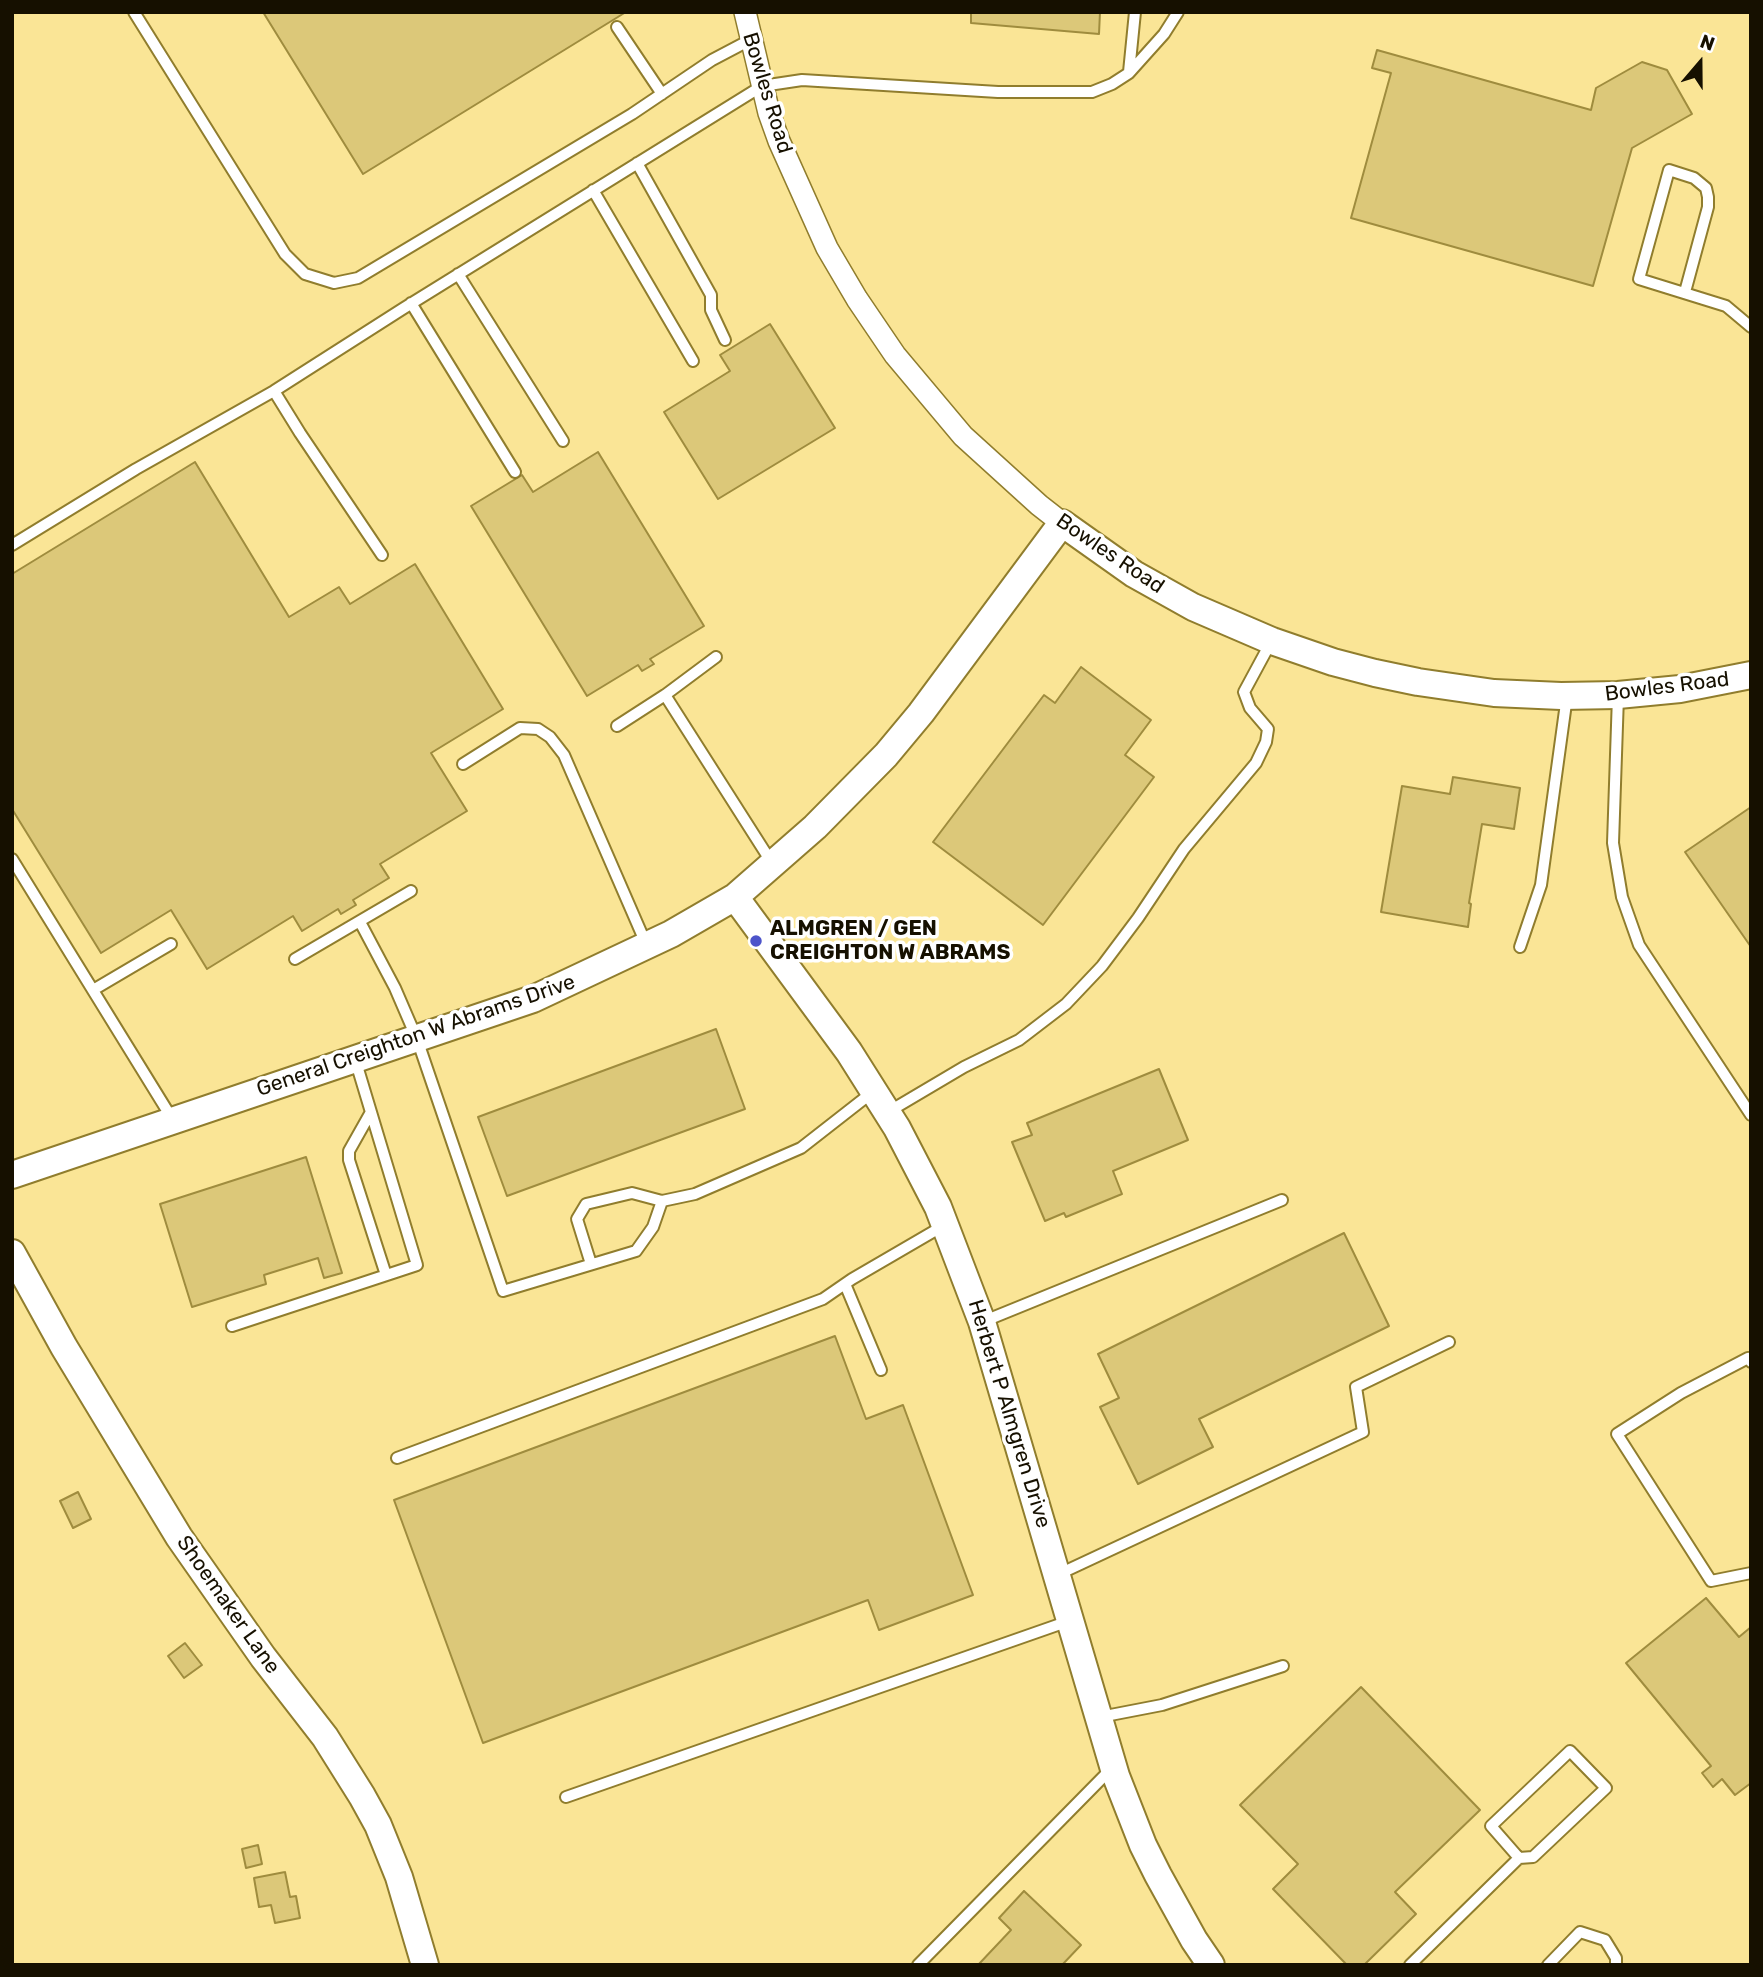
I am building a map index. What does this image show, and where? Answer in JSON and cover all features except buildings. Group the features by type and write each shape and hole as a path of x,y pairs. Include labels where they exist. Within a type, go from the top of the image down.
{"street":[{"name":"Bowles Road","path":"745,12 762,86 779,141 833,259 875,328 962,436 1039,506 1116,562 1163,591 1272,641 1333,662 1418,682 1494,693 1618,695 1679,689 1751,675"},
{"name":"General Creighton W Abrams Drive","path":"12,1175 533,999 647,946 735,897 773,866 859,783 921,713 1062,523"},
{"name":"Herbert P Almgren Drive","path":"735,897 849,1052 920,1168 946,1225 982,1322 1113,1767 1148,1855 1194,1940 1211,1965"},
{"name":"Shoemaker Lane","path":"12,1253 64,1347 179,1537 263,1657 325,1737 362,1796 378,1825 399,1877 425,1965"}],"lane":[{"path":"134,12 285,254 305,274 334,283 358,278 662,94 712,60 750,40"},
{"path":"1129,73 1135,12"},
{"path":"12,545 136,469 274,391 762,86 802,80 998,92 1092,92 1129,73 1164,34 1178,12"},
{"path":"617,27 662,94"},
{"path":"637,163 711,295 711,310 725,340"},
{"path":"1685,292 1708,207 1708,197 1706,188 1695,178 1669,170 1639,279 1726,306 1751,327"},
{"path":"593,190 693,360"},
{"path":"458,274 564,441"},
{"path":"411,303 515,472"},
{"path":"274,391 382,555"},
{"path":"592,1264 577,1219 586,1204 632,1193 662,1201 695,1194 801,1148 881,1102 1019,1040 1066,1004 1102,966 1184,849 1256,763 1266,742 1268,729 1250,708 1244,692 1272,641"},
{"path":"617,726 716,657"},
{"path":"664,695 773,866"},
{"path":"1618,695 1613,843 1622,897 1639,945 1751,1115"},
{"path":"1520,947 1541,885 1567,696"},
{"path":"463,764 520,728 537,729 550,737 564,755 647,946"},
{"path":"12,859 173,1120"},
{"path":"295,959 411,891"},
{"path":"360,922 395,988 417,1039 503,1291 636,1251 653,1227 662,1201"},
{"path":"93,990 171,944"},
{"path":"232,1326 417,1265 355,1059"},
{"path":"371,1112 349,1150 349,1160 386,1275"},
{"path":"982,1322 1282,1199"},
{"path":"397,1458 823,1299 946,1225"},
{"path":"845,1284 881,1370"},
{"path":"1057,1576 1363,1432 1356,1387 1449,1342"},
{"path":"1751,1362 1748,1358 1681,1393 1617,1434 1711,1581 1751,1573"},
{"path":"566,1797 1069,1620"},
{"path":"1098,1718 1162,1704 1283,1667"},
{"path":"1410,1965 1519,1858 1533,1857 1606,1788 1570,1751 1492,1826 1519,1858"},
{"path":"918,1965 1113,1767"},
{"path":"1548,1965 1580,1932 1605,1940 1616,1958 1616,1965"}],"place":[{"name":"ALMGREN / GEN CREIGHTON W ABRAMS","path":"756,941"}]}
